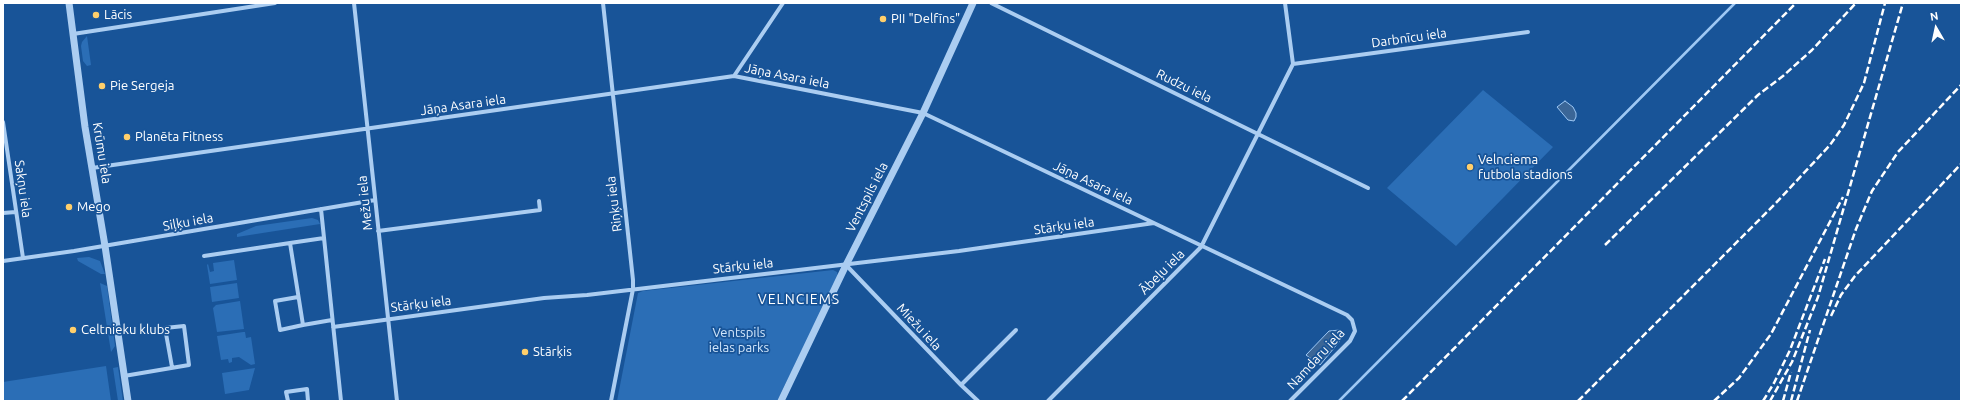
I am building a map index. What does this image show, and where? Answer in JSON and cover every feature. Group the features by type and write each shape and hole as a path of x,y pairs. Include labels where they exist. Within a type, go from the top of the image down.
{"street":[{"name":"Krūmu iela","path":"69,3 92,168 128,401"},
{"path":"73,34 275,3"},
{"name":"Mežu iela","path":"354,3 397,401"},
{"name":"Riņķu iela","path":"603,3 611,94 633,289 611,401"},
{"path":"734,76 783,3"},
{"name":"Ventspils iela","path":"781,401 846,265 923,113 973,3"},
{"name":"Rudzu iela","path":"991,3 1368,188"},
{"path":"1284,3 1292,64"},
{"name":"Darbnīcu iela","path":"1292,64 1528,32"},
{"name":"Ābeļu iela","path":"1048,401 1201,247 1259,134 1292,64"},
{"name":"Jāņa Asara iela","path":"92,168 734,76 923,113 1155,223 1201,247 1347,315 1352,320 1355,331"},
{"name":"Sakņu iela","path":"3,122 23,258"},
{"name":"Siļķu iela","path":"3,260 105,246 375,200"},
{"path":"378,231 540,210 539,201"},
{"path":"321,209 341,401"},
{"path":"3,213 16,212"},
{"name":"Stārķu iela","path":"333,327 387,318 544,298 846,265 1155,223"},
{"path":"204,256 324,238"},
{"path":"290,243 302,325"},
{"name":"Miežu iela","path":"846,265 978,401"},
{"path":"298,297 275,301 280,330 332,320"},
{"path":"124,376 189,364 184,326 165,328 172,367"},
{"path":"961,385 992,356 1016,330"},
{"name":"Namdaru iela","path":"1290,401 1350,341 1355,331"},
{"path":"288,401 286,392 307,389 308,401"}],"green space":[{"path":"87,36 91,65 87,66 83,61 81,46 82,42"},
{"name":"Velnciema futbola stadions","path":"1483,90 1553,147 1456,246 1387,188"},
{"path":"312,218 318,220 320,224 237,237 237,234 256,226"},
{"path":"89,257 100,261 105,274 101,274 78,261 77,258"},
{"path":"234,260 237,280 210,284 208,264 210,272 214,271 213,263"},
{"name":"Ventspils ielas parks","path":"833,270 837,272 838,276 777,401 617,401 638,293 643,291"},
{"path":"100,283 107,286 115,346 111,352"},
{"path":"237,283 239,298 212,302 210,287"},
{"path":"240,301 244,329 217,332 213,308 216,305"},
{"path":"245,332 246,338 251,337 255,364 251,365 239,357 232,358 232,362 229,363 228,359 221,360 217,336"},
{"path":"106,366 111,401 3,401 3,382"},
{"path":"118,367 123,401 118,401 113,368"},
{"path":"255,368 249,390 225,394 222,373"}],"shaded area":[{"path":"1565,101 1573,107 1576,113 1574,121 1568,120 1557,107"},
{"path":"1340,330 1344,336 1320,365 1306,355 1329,331"}],"waterway":[{"path":"1339,401 1735,3"}],"railway":[{"path":"1402,401 1796,3"},
{"path":"1605,245 1758,95 1783,76 1812,50 1856,3"},
{"path":"1578,401 1775,204 1830,145 1844,125 1864,83 1885,3"},
{"path":"1770,401 1792,362 1818,297 1903,3"},
{"path":"1797,401 1856,229 1872,191 1898,152 1961,85"},
{"path":"1831,316 1841,295 1855,276 1961,164"},
{"path":"1714,401 1739,378 1771,334 1843,197"},
{"path":"1763,401 1774,383 1790,350 1825,259"},
{"path":"1791,401 1810,330"},
{"path":"1783,401 1791,372"}],"place":[{"name":"Lācis","path":"96,15"},
{"name":"PII \"Delfīns\"","path":"883,19"},
{"name":"Pie Sergeja","path":"102,86"},
{"name":"Planēta Fitness","path":"127,137"},
{"name":"Velnciema futbola stadions","path":"1470,167"},
{"name":"Mego","path":"69,207"},
{"name":"Celtnieku klubs","path":"73,330"},
{"name":"Stārķis","path":"525,352"}],"district":[{"name":"VELNCIEMS","path":"799,299"}]}
